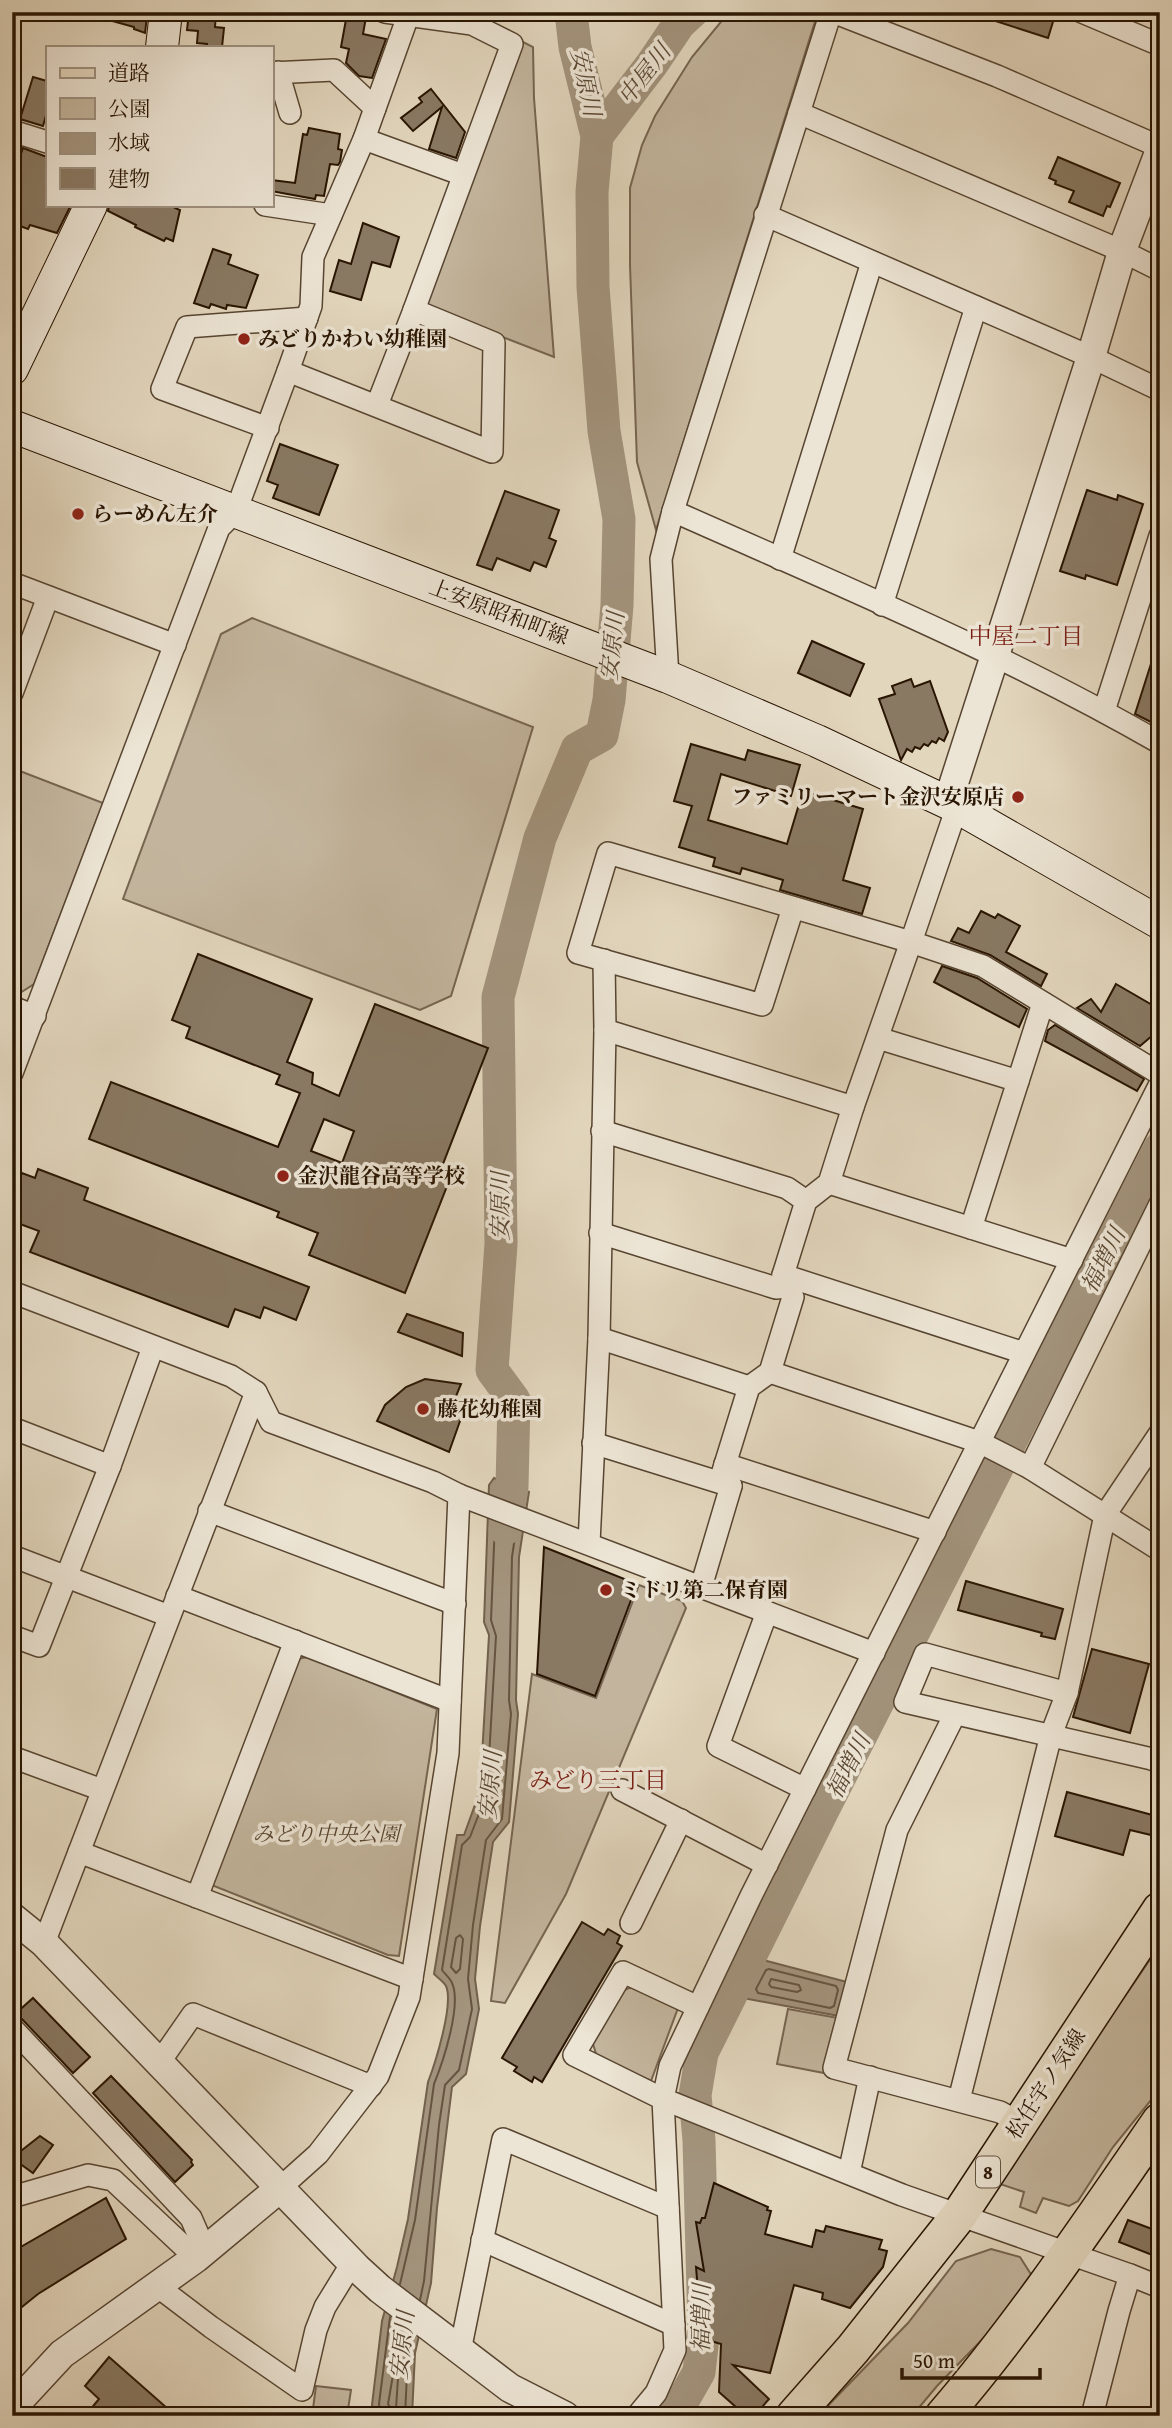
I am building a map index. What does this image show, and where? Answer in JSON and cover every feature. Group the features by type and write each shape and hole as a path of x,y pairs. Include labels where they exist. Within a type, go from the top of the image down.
{"main road":[{"path":"162,46 166,12"},
{"path":"12,369 91,206"},
{"name":"上安原昭和町線","path":"12,426 668,677 817,741 957,807 1160,923"},
{"name":"松任宇ノ気線","path":"794,2416 853,2349 960,2214 1160,1910"},
{"path":"943,2416 988,2363 1160,2121"}],"street":[{"path":"377,405 512,44 472,24 385,12"},
{"path":"668,677 661,559 673,511 765,215 832,12 997,76 1160,148 1122,251 996,656 951,789 957,807 829,1183 806,1200 785,1281 793,1297 770,1372 749,1387 723,1471 731,1486 701,1587"},
{"path":"1082,12 1160,44"},
{"path":"12,1073 219,528 236,511 268,428 311,306 313,257 363,139 408,16"},
{"path":"290,113 275,72 334,70 375,108"},
{"path":"799,113 1122,251 1160,270"},
{"path":"12,131 46,142"},
{"path":"363,139 463,175"},
{"path":"272,206 331,215"},
{"path":"765,215 1091,357 1160,390"},
{"path":"780,559 872,262"},
{"path":"883,605 976,307"},
{"path":"288,371 492,452 494,343 414,310"},
{"path":"268,428 162,388 187,327 307,318"},
{"path":"673,511 996,656 1104,710 1160,743"},
{"path":"1104,710 1160,536"},
{"path":"12,583 175,645"},
{"path":"12,694 48,597"},
{"path":"793,908 762,1005 578,953 608,853 911,942 983,966 1160,1074"},
{"path":"589,1543 599,1338 604,960"},
{"path":"971,1228 1043,1003"},
{"path":"12,1007 35,1016"},
{"path":"605,1030 853,1107"},
{"path":"877,1038 1018,1082"},
{"path":"637,2416 656,2393 675,2350 668,2208 670,2066 767,1865 934,1532 985,1445 1024,1353 1160,1084"},
{"path":"602,1131 788,1188 806,1200"},
{"path":"829,1183 1072,1260"},
{"path":"1024,1465 1160,1204"},
{"path":"600,1233 776,1287 785,1281"},
{"path":"785,1281 1024,1353"},
{"path":"12,1292 231,1377 256,1392 271,1422 874,1653"},
{"path":"599,1338 749,1387"},
{"path":"12,1636 39,1646 110,1466 153,1347"},
{"path":"770,1372 985,1445 1024,1465 1160,1550"},
{"path":"44,1943 256,1392"},
{"path":"12,1428 110,1466"},
{"path":"958,2100 1051,1735 1067,1693 1105,1515 1160,1433"},
{"path":"593,1443 731,1486"},
{"path":"725,1464 934,1532"},
{"path":"12,2409 62,2354 201,2254 318,2154 378,2076 409,1997 448,1753 455,1604 466,1497"},
{"path":"209,1511 455,1604"},
{"path":"12,1556 66,1576 295,1641 450,1701"},
{"path":"767,1612 718,1746 805,1789"},
{"path":"197,1897 295,1641"},
{"path":"1067,1693 925,1654 905,1702 1160,1763"},
{"path":"955,1714 897,1830 834,2068 1000,2112 1020,2123"},
{"path":"12,1757 102,1790"},
{"path":"622,1790 767,1865"},
{"path":"631,1923 681,1820"},
{"path":"79,1852 412,1979"},
{"path":"12,1917 44,1943 380,2289 510,2388 565,2416"},
{"path":"698,2007 623,1972 574,2055 671,2101 902,2195 1069,2252 1160,2287"},
{"path":"159,2063 193,2014 371,2086"},
{"path":"12,2028 191,2218 201,2254"},
{"path":"849,2173 870,2077"},
{"path":"460,2351 503,2139 668,2208"},
{"path":"12,2197 88,2175 113,2180 201,2254"},
{"path":"482,2241 674,2325"},
{"path":"157,2286 211,2328 302,2390 316,2330 325,2307 352,2263"},
{"path":"1092,2416 1130,2275"}],"green space":[{"path":"729,12 818,12 656,530 637,462 630,188 642,145 655,116 692,57"},
{"path":"521,41 533,47 534,98 554,357 425,307"},
{"path":"252,618 533,727 451,996 420,1010 123,899 221,634"},
{"path":"12,768 103,803 34,984 20,993 12,990"},
{"path":"639,1585 682,1601 686,1608 566,1894 505,2003 491,2001 532,1674 596,1698"},
{"name":"みどり中央公園","path":"308,1657 437,1709 399,1956 388,1955 209,1884 297,1659"},
{"path":"1160,1945 1160,2089 1113,2147 1078,2201 1069,2206 1043,2198 1036,2213 1020,2207 1024,2192 997,2183"},
{"path":"632,1987 678,2008 651,2081 597,2057 593,2044 624,1990"},
{"path":"788,2009 838,2018 824,2073 777,2064"},
{"path":"991,2249 1020,2257 1032,2276 1002,2319 912,2416 818,2416 908,2323 956,2261"},
{"path":"316,2386 351,2390 347,2416 312,2416"}],"water":[{"path":"494,1478 529,1492 519,1557 518,1714 509,1822 493,1842 475,1979 479,2009 466,2074 452,2087 431,2283 415,2353 412,2416 375,2416 372,2405 382,2321 408,2219 428,2082 448,2006 446,1986 434,1974 457,1835 464,1835 480,1791 489,1635 484,1622 489,1485"},
{"path":"763,1960 847,1982 839,2016 743,1998"}],"building":[{"path":"98,12 135,12 147,16 145,33 134,27 98,17"},
{"path":"189,12 216,12 215,27 224,28 222,46 197,43 198,31 187,30"},
{"path":"978,12 1056,12 1048,38 977,15"},
{"path":"347,14 366,17 363,34 386,39 372,78 359,76 346,63 349,49 341,47"},
{"path":"33,77 46,81 46,116 43,126 20,119"},
{"path":"431,89 465,132 456,158 429,149 442,107 413,131 401,118 422,102 419,98"},
{"path":"309,128 340,134 340,162 338,165 330,164 324,196 316,195 315,199 273,191 273,180 295,183 303,134 307,135"},
{"path":"23,148 46,157 46,206 70,206 57,233 30,225 28,229 12,223 12,197 21,174 15,171"},
{"path":"1058,157 1120,183 1110,207 1107,206 1103,216 1069,202 1074,191 1055,184 1056,181 1049,178"},
{"path":"109,206 176,206 180,210 173,241 166,238 164,241 108,211"},
{"path":"363,223 399,237 390,267 372,262 361,300 330,291 339,260 351,264"},
{"path":"213,249 231,255 228,264 258,275 246,308 227,305 226,309 211,304 209,308 194,303"},
{"path":"12,303 21,308 12,326"},
{"path":"280,444 338,465 319,515 273,498 278,485 267,481"},
{"path":"1087,490 1117,500 1118,495 1143,504 1117,585 1086,575 1085,579 1060,571"},
{"path":"505,491 559,510 549,538 556,541 546,567 534,562 530,571 497,558 492,570 477,565"},
{"path":"812,641 864,664 850,696 798,673"},
{"path":"1157,645 1160,645 1160,708 1155,724 1135,714"},
{"path":"911,679 914,687 930,681 948,732 944,741 939,738 936,743 932,741 928,746 924,744 920,749 915,747 912,752 907,749 901,760 879,699 895,694 892,686"},
{"path":"691,744 745,760 748,750 800,765 791,796 721,774 708,820 787,844 803,791 863,809 843,880 870,888 862,914 780,890 783,880 742,868 740,874 713,866 715,858 679,847 692,806 674,801"},
{"path":"981,911 995,918 998,914 1020,926 1006,952 1047,974 1041,986 990,955 951,941 958,928 969,933"},
{"path":"198,954 312,999 287,1062 313,1073 312,1084 339,1096 375,1004 488,1048 438,1177 449,1181 405,1293 309,1255 318,1233 277,1217 279,1212 89,1139 111,1082 278,1147 300,1093 276,1084 280,1075 186,1038 190,1027 172,1020","holes":["324,1119 354,1131 342,1163 311,1151"]},
{"path":"942,966 977,978 1027,1009 1019,1027 934,982"},
{"path":"1116,984 1159,1009 1153,1035 1140,1046 1077,1008 1091,999 1101,1012"},
{"path":"1055,1025 1144,1079 1137,1091 1045,1041 1048,1030"},
{"path":"38,1169 88,1188 84,1200 309,1287 296,1320 264,1307 260,1318 235,1309 228,1327 30,1252 39,1231 12,1221 12,1198 22,1173 35,1178"},
{"path":"407,1314 463,1333 462,1356 398,1332"},
{"path":"425,1379 461,1384 454,1401 465,1407 449,1452 377,1421 385,1405 406,1387"},
{"path":"544,1547 637,1584 595,1696 537,1674"},
{"path":"966,1581 1063,1609 1055,1639 958,1610"},
{"path":"1092,1649 1149,1664 1130,1733 1073,1717"},
{"path":"1067,1792 1156,1816 1151,1835 1130,1830 1123,1855 1055,1836"},
{"path":"582,1922 604,1935 608,1929 620,1936 617,1943 622,1946 542,2082 534,2077 532,2082 514,2071 517,2067 502,2058"},
{"path":"33,1998 90,2057 73,2073 22,2019 14,2015"},
{"path":"111,2076 192,2160 193,2165 175,2182 93,2093"},
{"path":"40,2136 53,2145 33,2173 12,2158"},
{"path":"714,2183 768,2207 767,2210 771,2211 765,2234 812,2247 816,2230 824,2232 826,2226 882,2240 879,2249 887,2251 883,2267 850,2308 822,2299 823,2293 794,2285 770,2373 733,2365 769,2399 754,2416 746,2416 719,2392 721,2344 711,2341 712,2337 703,2335 705,2328 701,2327 696,2267 704,2271 696,2222 700,2223 702,2218 705,2218"},
{"path":"106,2198 126,2239 38,2294 12,2315 12,2252"},
{"path":"1128,2220 1160,2232 1160,2258 1119,2242"},
{"path":"109,2357 176,2416 85,2416 99,2399 85,2386"}],"waterway":[{"name":"安原川","path":"505,1529 512,1487 514,1400 492,1370 501,1244 498,997 540,838 577,749 602,735 609,700 617,605 619,519 604,431 593,287 592,192 597,136 575,47 571,12"},
{"name":"中屋川","path":"597,136 679,24 692,12"},
{"name":"福増川","path":"674,2416 699,2372 704,2329 699,2140 695,2095 702,2053 1160,1148"}],"place":[{"name":"みどりかわい幼稚園","path":"244,339"},
{"name":"らーめん左介","path":"78,514"},
{"name":"ファミリーマート金沢安原店","path":"1018,797"},
{"name":"金沢龍谷高等学校","path":"283,1176"},
{"name":"藤花幼稚園","path":"423,1409"},
{"name":"ミドリ第二保育園","path":"606,1590"}],"district":[{"name":"中屋二丁目","path":"1026,636"},
{"name":"みどり三丁目","path":"598,1780"}]}
